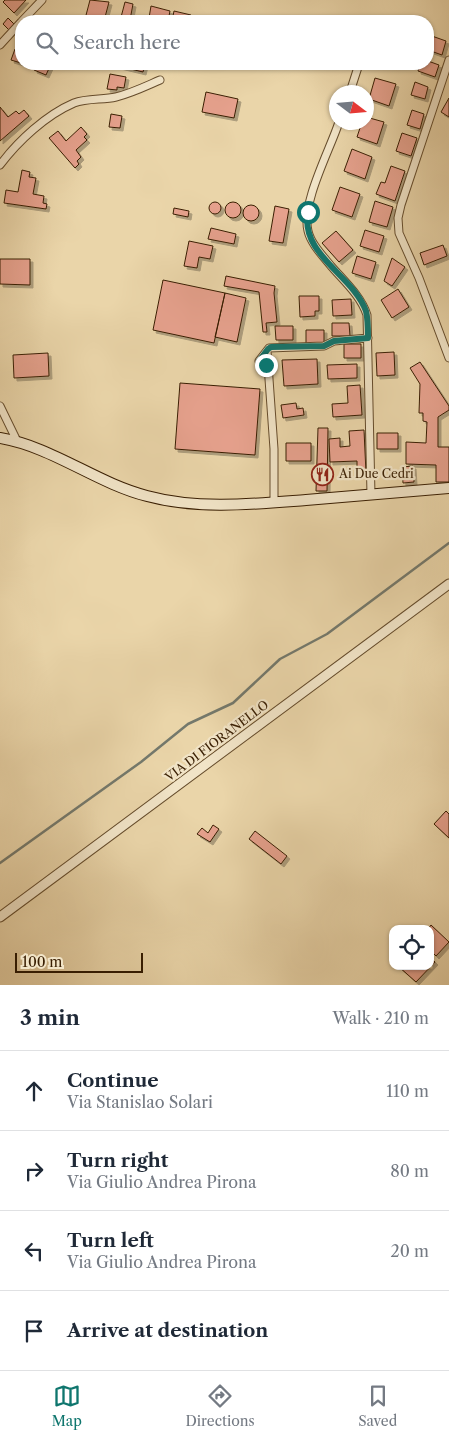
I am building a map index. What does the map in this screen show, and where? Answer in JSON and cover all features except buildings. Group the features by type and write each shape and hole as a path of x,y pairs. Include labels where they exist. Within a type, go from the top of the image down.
{"main road":[{"path":"0,438 17,441 50,454 114,485 148,496 199,504 274,502 449,488"}],"street":[{"path":"28,15 42,0"},
{"path":"0,45 15,29"},
{"path":"449,60 401,205 398,225 401,238 420,278 447,344 449,358"},
{"path":"352,85 357,70"},
{"path":"0,165 12,150 30,133 74,103 117,97 160,80"},
{"path":"337,130 319,172 308,212 307,227 313,243 346,282 367,315 372,495"},
{"path":"274,502 274,449 269,371 265,363 259,361 273,347 324,346 334,341 368,338"},
{"path":"0,406 17,441"},
{"name":"VIA DI FIORANELLO","path":"0,917 449,584"}],"waterway":[{"path":"0,863 141,762 188,724 233,703 280,659 327,634 449,543"}],"place":[{"name":"Ai Due Cedri","path":"323,474"}],"route":[{"path":"266,365 259,361 271,347 326,346 334,341 368,338 367,315 364,308 353,290 313,243 307,227 308,212"}]}
